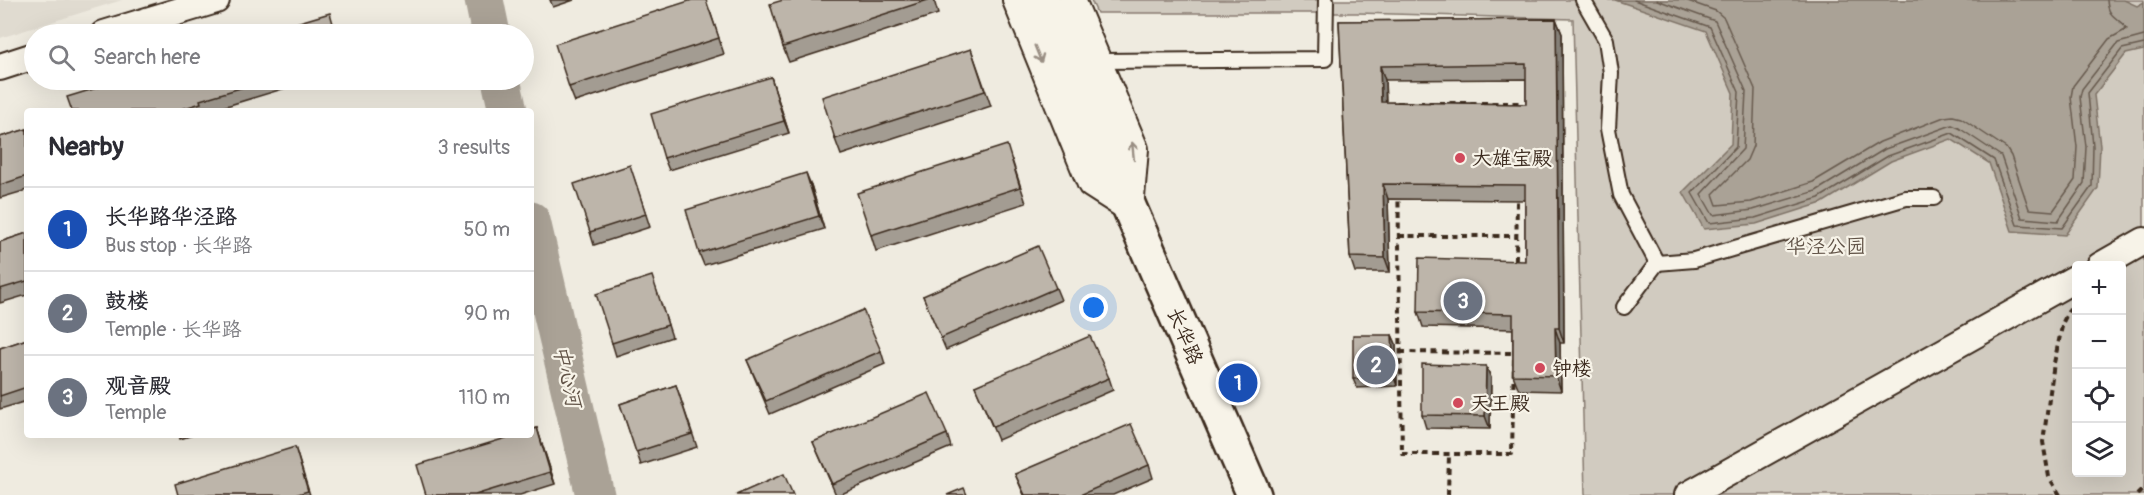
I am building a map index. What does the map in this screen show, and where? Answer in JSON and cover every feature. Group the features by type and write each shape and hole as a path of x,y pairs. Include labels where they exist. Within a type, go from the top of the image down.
{"street":[{"path":"137,24 216,0"},
{"path":"1016,0 1091,184 1130,209"},
{"name":"长华路","path":"1043,0 1130,209 1254,495"},
{"name":"长华路","path":"1072,0 1135,148 1130,209"},
{"path":"0,67 24,59"},
{"path":"2109,261 2144,241"},
{"path":"1688,495 2072,280"}],"lane":[{"path":"1098,62 1325,59 1326,0"},
{"path":"1583,0 1606,40 1611,73 1608,129 1621,195 1657,263"},
{"path":"1624,307 1657,263 1694,260 1906,198 1934,198"}],"path":[{"path":"1397,103 1520,103 1517,236 1512,454 1402,454 1397,103"},
{"path":"1399,236 1517,236"},
{"path":"2060,495 2049,477 2043,442 2056,353 2063,322 2072,304"},
{"path":"1400,352 1515,353"},
{"path":"1448,495 1449,454"},
{"path":"2137,495 2144,488"}],"shaded area":[{"path":"0,0 122,0 45,24 24,24 24,31 0,38"}],"green space":[{"name":"华泾公园","path":"1091,0 2144,0 2144,495 1585,495 1573,19 1358,13 1097,13"}],"water":[{"path":"1615,0 2124,0 2137,6 2144,2 2144,50 2126,54 2094,95 2100,146 2098,188 2065,235 2012,231 1989,163 1951,139 1891,161 1822,203 1756,224 1704,229 1683,192 1731,144 1733,93 1706,31"}],"building":[{"path":"692,0 706,0 719,38 569,87 555,44"},
{"path":"783,0 928,0 783,47 770,4"},
{"path":"330,13 333,24 293,24"},
{"path":"1556,19 1559,328 1555,328 1556,376 1513,375 1513,314 1418,312 1419,258 1525,261 1525,185 1383,184 1385,258 1350,257 1339,21","holes":["1526,64 1526,104 1381,102 1380,66"]},
{"path":"971,49 985,91 835,139 822,97"},
{"path":"771,77 784,121 664,158 651,114"},
{"path":"90,90 234,90 200,100 201,103 185,108 71,108 67,97"},
{"path":"24,130 24,177 0,185 0,137"},
{"path":"1007,145 1020,187 871,235 857,193"},
{"path":"630,165 646,214 590,232 574,184"},
{"path":"806,173 819,216 699,253 686,210"},
{"path":"24,234 24,282 0,289 0,242"},
{"path":"1038,246 1056,288 941,338 923,296"},
{"path":"652,276 668,325 612,343 596,294"},
{"path":"863,310 881,351 766,401 747,360"},
{"path":"1353,335 1392,335 1394,377 1353,379"},
{"path":"1090,336 1109,378 993,427 975,386"},
{"path":"24,340 24,388 0,396 0,348"},
{"name":"天王殿","path":"1422,364 1486,366 1485,416 1422,415"},
{"path":"676,385 692,434 636,452 620,404"},
{"path":"929,393 947,434 832,484 813,442"},
{"path":"1131,424 1149,465 1080,495 1025,495 1015,474"},
{"path":"537,428 550,472 475,495 426,495 417,465 506,438 534,438 534,429"},
{"path":"295,447 308,491 295,495 178,495 175,484"},
{"path":"784,474 793,495 736,495"},
{"path":"964,488 967,495 947,495"}],"waterway":[{"name":"中心河","path":"484,0 489,24"},
{"name":"中心河","path":"503,90 507,108"},
{"name":"中心河","path":"534,234 595,495"}],"place":[{"name":"大雄宝殿","path":"1460,158"},
{"name":"观音殿","path":"1463,301"},
{"name":"鼓楼","path":"1376,365"},
{"name":"钟楼","path":"1540,368"},
{"name":"长华路华泾路","path":"1238,383"},
{"name":"天王殿","path":"1458,403"}]}
